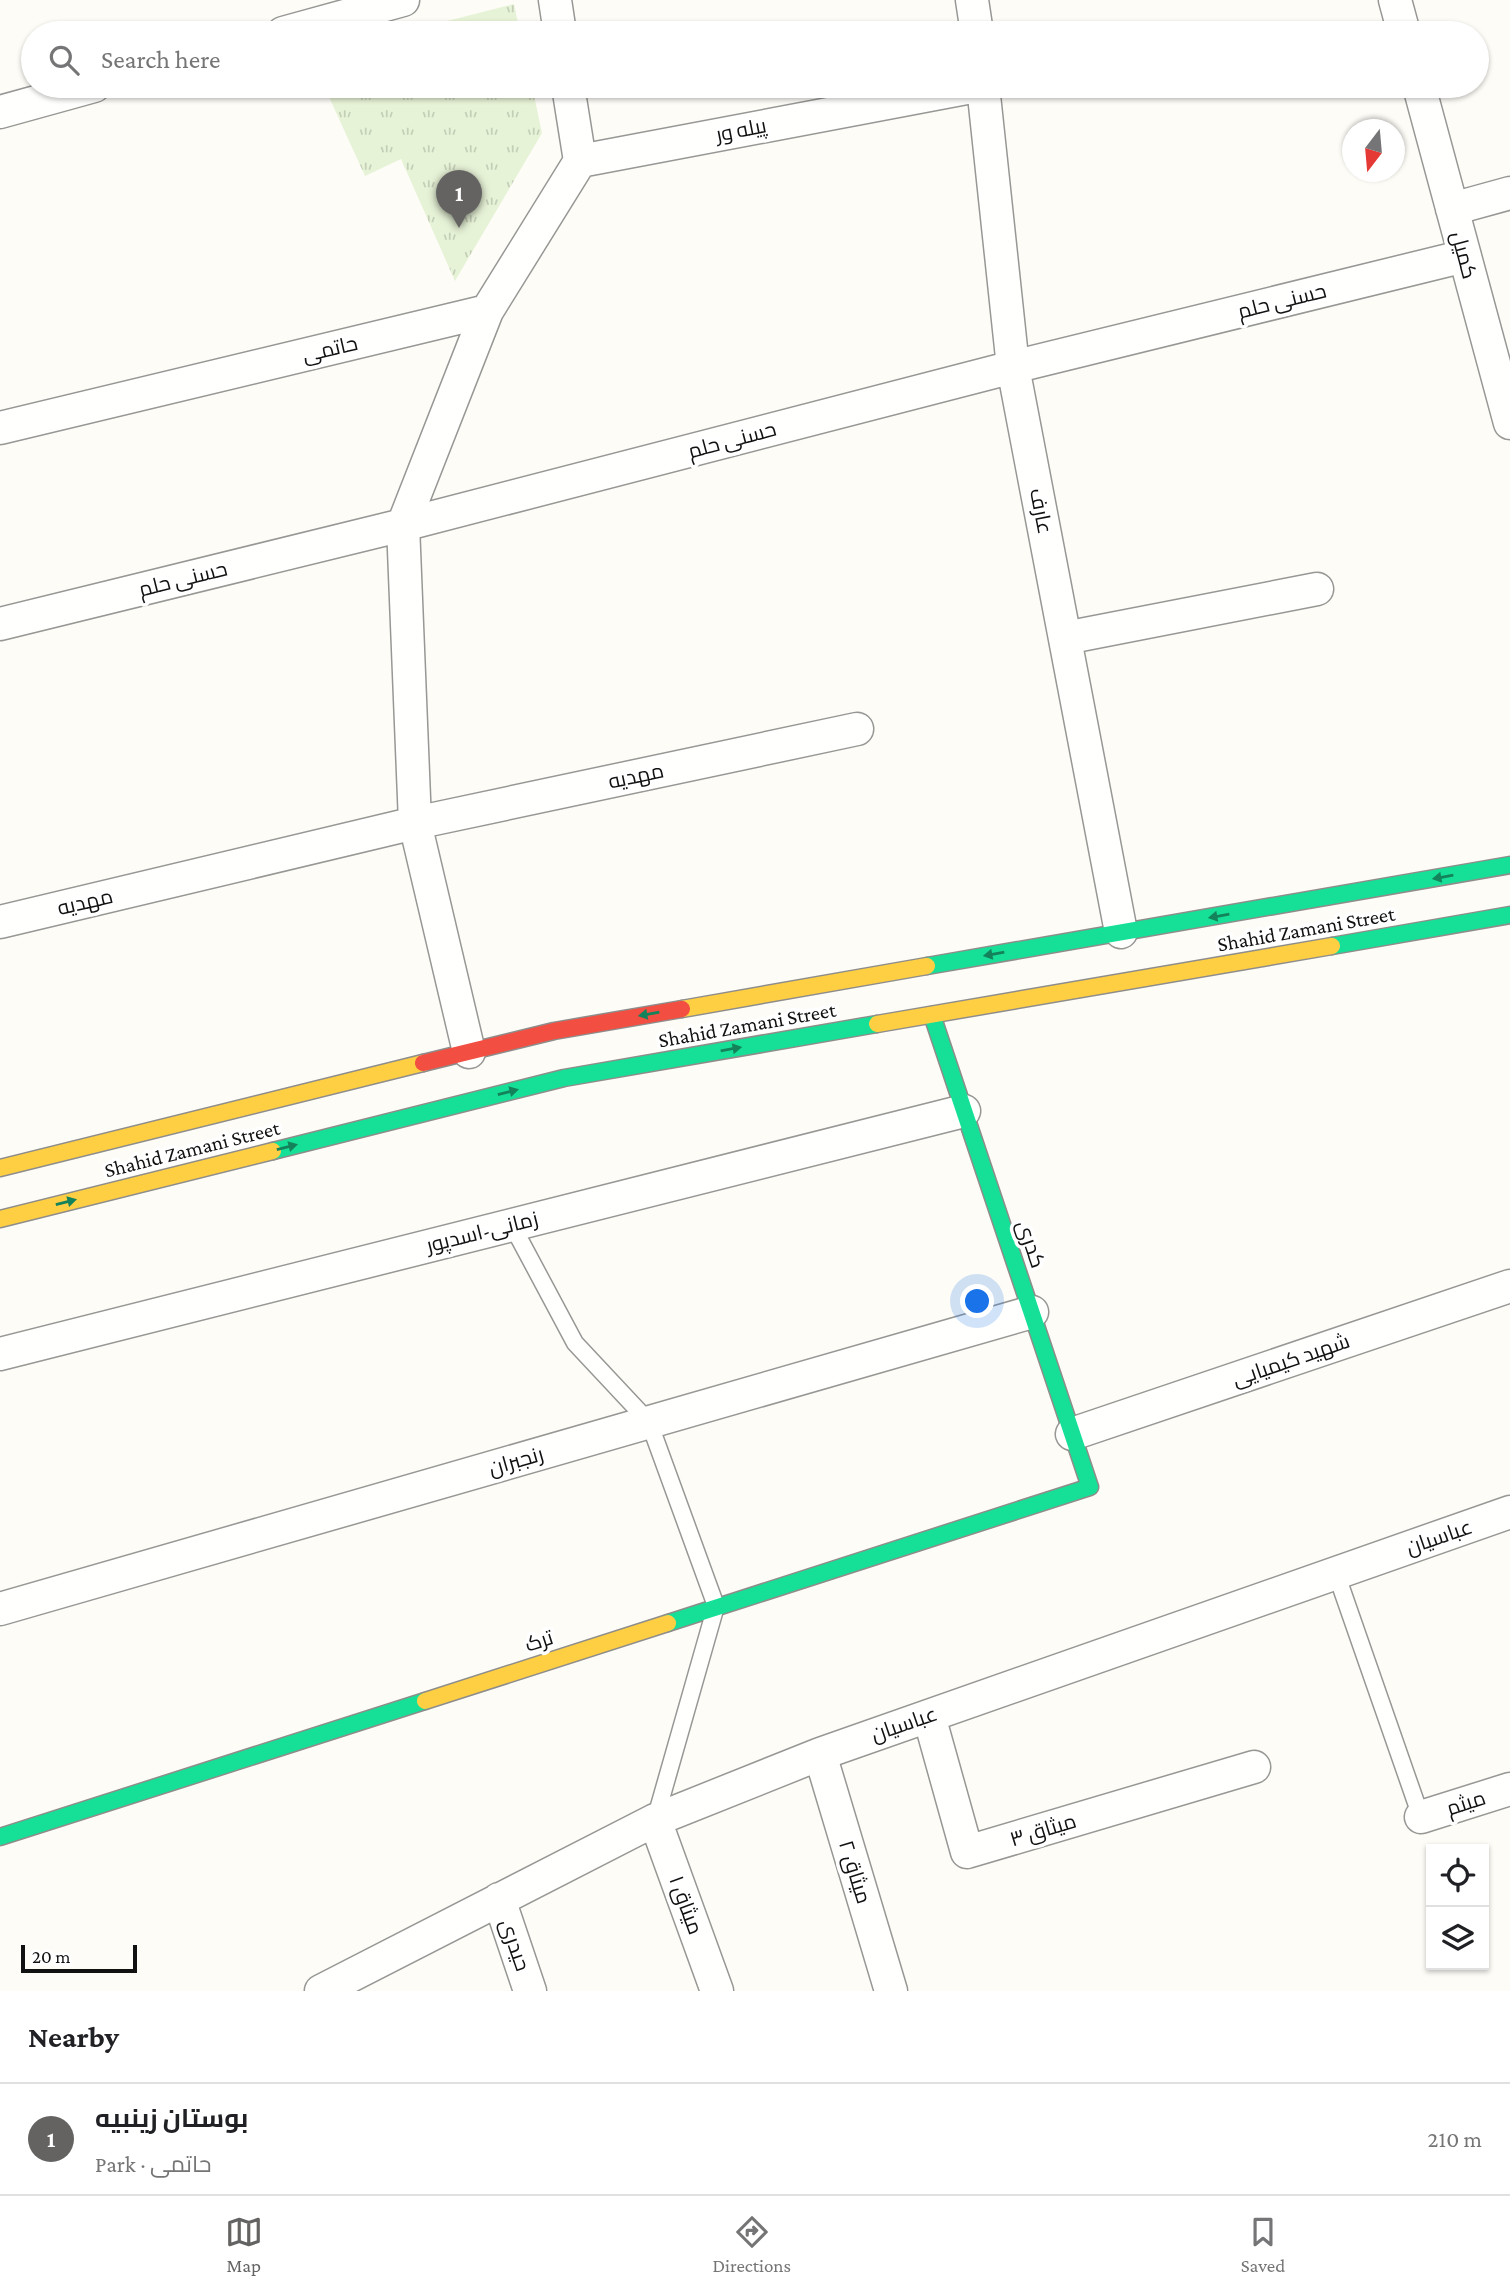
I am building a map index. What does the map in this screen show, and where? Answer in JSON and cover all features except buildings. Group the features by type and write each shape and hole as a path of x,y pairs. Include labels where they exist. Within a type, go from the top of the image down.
{"main road":[{"name":"Shahid Zamani Street","path":"0,1168 554,1031 1510,866"},
{"name":"Shahid Zamani Street","path":"0,1219 564,1078 1510,915"},
{"name":"کدری","path":"932,1015 1090,1487"},
{"name":"ترک","path":"0,1837 1090,1487"}],"street":[{"path":"327,21 403,0"},
{"path":"555,0 559,21"},
{"path":"972,0 975,21"},
{"path":"1395,0 1401,21"},
{"path":"0,112 51,98"},
{"path":"469,1052 415,823 403,525 487,311 580,161 570,98"},
{"name":"پیله ور","path":"580,161 913,98"},
{"name":"عارف","path":"985,98 1013,367 1121,932"},
{"name":"کمیل","path":"1422,98 1510,423"},
{"path":"1452,209 1510,193"},
{"name":"حسنی حلم","path":"0,624 403,525 1013,367 1465,256"},
{"name":"حاتمی","path":"0,428 487,311"},
{"path":"1065,638 1317,589"},
{"name":"مهدیه","path":"0,922 415,823 857,729"},
{"name":"زمانی-اسدپور","path":"0,1354 964,1111"},
{"name":"شهید کیمیایی","path":"1072,1434 1510,1286"},
{"name":"رنجبران","path":"0,1609 1032,1312"},
{"name":"عباسیان","path":"320,1991 654,1820 820,1754 1510,1512"},
{"name":"میثاق ۳","path":"929,1716 967,1852 1254,1767"},
{"name":"میثاق ۲","path":"820,1754 891,1991"},
{"name":"میثم","path":"1421,1818 1510,1789"},
{"name":"میثاق ۱","path":"654,1820 717,1991"},
{"name":"حیدری","path":"499,1899 530,1991"}],"lane":[{"path":"512,1225 575,1343 649,1422 716,1606 654,1820"},
{"path":"1336,1573 1421,1818"}],"green space":[{"path":"514,4 518,21 447,21"},
{"path":"329,98 535,98 542,133 455,281 401,159 365,176"}],"traffic: fast":[{"path":"927,966 1510,865"},
{"path":"1332,946 1510,915"},
{"path":"668,1623 1090,1487 932,1015"},
{"path":"273,1151 564,1078 877,1024"},
{"path":"0,1837 425,1701"}],"traffic: slow":[{"path":"877,1024 1332,946"},
{"path":"682,1009 927,966"},
{"path":"0,1168 423,1063"},
{"path":"0,1219 273,1151"},
{"path":"425,1701 668,1623"}],"traffic: jam":[{"path":"423,1063 554,1031 682,1009"}],"place":[{"name":"بوستان زینبیه","path":"459,228"}]}
